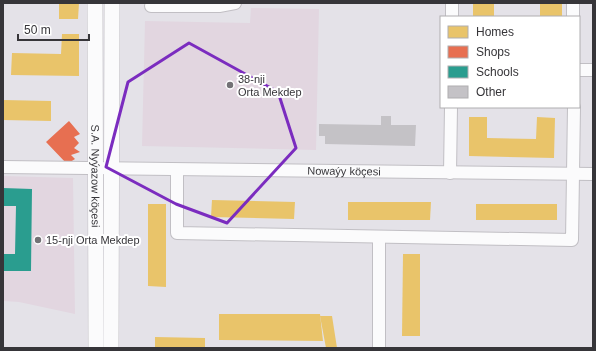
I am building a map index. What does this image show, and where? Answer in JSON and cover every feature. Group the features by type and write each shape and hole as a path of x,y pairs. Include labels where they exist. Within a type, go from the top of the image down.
{"main road":[{"name":"S.A. Nyýazow köçesi","path":"96,3 96,348"},
{"name":"S.A. Nyýazow köçesi","path":"111,348 112,3"}],"street":[{"path":"151,6 219,6 235,3"},
{"path":"452,3 452,16"},
{"path":"572,3 573,16"},
{"path":"580,70 593,70"},
{"path":"450,173 451,108"},
{"path":"177,170 177,233 572,240 574,108"},
{"name":"Nowaýy köçesi","path":"3,167 593,174"},
{"path":"379,237 379,348"}],"highlighted area":[{"path":"189,43 278,92 296,148 227,223 176,204 106,167 128,82"}],"shaded area":[{"name":"38-nji Orta Mekdep","path":"251,8 319,9 316,150 142,146 145,21 250,23"},
{"name":"15-nji Orta Mekdep","path":"3,176 73,178 75,314 19,302 3,301"}],"building: Homes":[{"path":"59,3 79,3 78,19 59,19"},
{"path":"473,3 494,3 494,16 473,16"},
{"path":"540,3 562,3 562,16 540,16"},
{"path":"62,34 79,34 79,76 11,75 12,53 61,54"},
{"path":"3,100 51,101 51,121 3,120"},
{"path":"469,117 487,117 487,138 536,139 537,117 555,118 554,158 469,156"},
{"path":"212,200 295,202 294,219 211,217"},
{"path":"348,202 431,202 430,220 348,220"},
{"path":"148,204 166,204 166,287 148,286"},
{"path":"476,204 557,204 557,220 476,220"},
{"path":"403,254 420,254 420,336 402,336"},
{"path":"219,314 320,314 323,341 219,340"},
{"path":"320,316 332,316 337,348 326,348"},
{"path":"155,337 205,338 205,348 155,348"}],"building: Shops":[{"path":"69,121 80,134 74,137 79,143 74,148 80,152 71,155 75,159 67,164 46,142"}],"building: Schools":[{"path":"3,188 32,189 31,271 3,271 3,254 15,254 16,206 3,206"}],"building: Other":[{"path":"381,116 391,116 391,125 416,125 415,146 325,144 325,136 319,136 319,124 381,125"}],"place":[{"name":"38-nji Orta Mekdep","path":"230,85"},
{"name":"15-nji Orta Mekdep","path":"38,240"}]}
